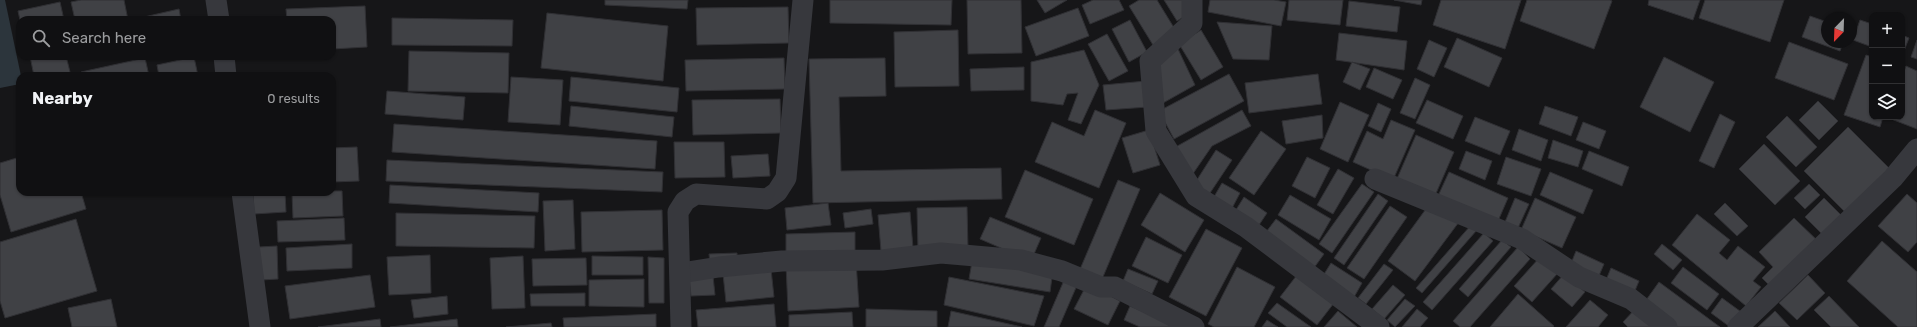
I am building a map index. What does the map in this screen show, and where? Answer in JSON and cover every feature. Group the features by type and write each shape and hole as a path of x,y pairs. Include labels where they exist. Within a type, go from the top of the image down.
{"street":[{"path":"216,0 218,16"},
{"path":"681,327 681,273 678,212 685,201 696,194 767,199 777,192 786,178 803,0"},
{"path":"1192,0 1192,23 1150,61 1156,131 1196,196 1246,227 1379,327"},
{"path":"224,60 226,72"},
{"path":"1738,327 1893,178 1917,149"},
{"path":"1375,179 1522,239 1579,277 1631,299 1668,327"},
{"path":"243,196 260,327"},
{"path":"681,273 719,267 782,262 882,260 941,253 1021,260 1062,270 1101,287 1115,287 1165,314 1194,327"}],"shaded area":[{"path":"0,0 5,0 16,52 16,60 18,60 20,72 16,72 16,85 0,88"}],"building":[{"path":"81,0 124,0 127,16 74,16 71,2"},
{"path":"605,0 688,0 687,9 605,5"},
{"path":"830,0 952,0 951,25 830,23"},
{"path":"967,0 1021,0 1022,53 968,54"},
{"path":"1037,0 1067,0 1045,13"},
{"path":"1093,0 1119,0 1124,10 1090,24 1082,5"},
{"path":"1139,0 1157,0 1176,31 1153,45 1129,6"},
{"path":"1164,0 1183,0 1190,13 1177,21"},
{"path":"1210,0 1274,0 1286,2 1281,26 1208,12"},
{"path":"1289,0 1343,0 1340,25 1287,20"},
{"path":"1394,0 1422,0 1421,5"},
{"path":"1441,0 1521,0 1505,49 1433,25"},
{"path":"1527,0 1612,1 1594,49 1520,21"},
{"path":"1649,0 1700,0 1693,20 1648,5"},
{"path":"1705,0 1784,0 1770,42 1699,18"},
{"path":"1349,1 1400,7 1397,32 1346,26"},
{"path":"60,2 63,16 19,16 18,11"},
{"path":"365,6 367,47 336,49 336,16 287,16 286,9"},
{"path":"788,7 789,43 697,45 696,8"},
{"path":"1078,8 1089,36 1036,56 1025,27"},
{"path":"179,9 180,16 148,16"},
{"path":"547,13 668,26 663,81 541,68"},
{"path":"1810,16 1821,20 1821,44 1802,37"},
{"path":"392,18 513,20 512,46 392,45"},
{"path":"1130,20 1147,52 1129,62 1112,29"},
{"path":"1860,20 1869,23 1869,46 1857,41 1857,29"},
{"path":"1217,22 1272,26 1269,60 1233,59"},
{"path":"958,30 959,86 895,87 894,32"},
{"path":"1201,30 1223,67 1201,80 1179,44"},
{"path":"1339,33 1407,41 1404,70 1336,60"},
{"path":"1107,34 1128,71 1109,81 1088,44"},
{"path":"1905,36 1909,38 1905,48"},
{"path":"1457,38 1502,58 1489,87 1444,67"},
{"path":"1429,40 1447,48 1434,77 1417,69"},
{"path":"1917,40 1917,59 1911,57"},
{"path":"1789,42 1848,64 1834,100 1775,78"},
{"path":"1832,48 1841,48 1840,51"},
{"path":"1178,49 1195,85 1163,103 1154,62"},
{"path":"1084,50 1099,85 1081,124 1068,120 1078,93 1067,94 1063,105 1031,101 1031,62"},
{"path":"409,51 509,53 508,93 408,91"},
{"path":"1866,55 1869,56 1869,120 1882,120 1880,127 1844,115"},
{"path":"1664,57 1714,82 1690,132 1640,107"},
{"path":"784,58 785,89 686,91 685,60"},
{"path":"885,58 886,96 839,97 841,171 1001,168 1002,199 813,203 809,59"},
{"path":"31,60 67,60 70,72 33,72"},
{"path":"136,60 145,60 148,72 81,72"},
{"path":"180,60 195,60 197,72 158,72 157,65"},
{"path":"1352,62 1370,69 1360,90 1343,82"},
{"path":"1906,66 1917,71 1917,129 1894,120 1905,120"},
{"path":"1024,67 1024,90 971,91 970,69"},
{"path":"1374,68 1402,80 1393,99 1366,87"},
{"path":"1229,74 1244,101 1174,139 1159,111"},
{"path":"1318,74 1322,104 1249,113 1245,83"},
{"path":"511,77 563,80 560,125 508,122"},
{"path":"571,77 679,88 677,112 569,101"},
{"path":"1415,78 1430,85 1415,119 1400,113"},
{"path":"1146,81 1148,107 1106,110 1103,85"},
{"path":"387,91 465,97 463,120 385,114"},
{"path":"780,99 781,133 693,135 692,100"},
{"path":"1427,100 1463,116 1453,139 1416,123"},
{"path":"1818,101 1838,121 1819,140 1799,120"},
{"path":"1340,102 1369,115 1348,162 1320,149"},
{"path":"1378,103 1391,109 1381,132 1368,126"},
{"path":"571,106 674,117 672,137 569,126"},
{"path":"1545,106 1578,117 1571,136 1539,124"},
{"path":"1095,110 1126,123 1099,188 1035,162 1052,122 1084,136"},
{"path":"1242,110 1251,126 1212,146 1190,178 1172,149"},
{"path":"1720,114 1735,122 1714,168 1699,161"},
{"path":"1322,115 1323,138 1286,144 1282,121"},
{"path":"1787,116 1817,147 1796,167 1766,137"},
{"path":"1475,117 1510,131 1500,155 1465,141"},
{"path":"1391,120 1415,130 1393,180 1353,162 1367,131 1383,139"},
{"path":"1583,122 1606,131 1599,149 1576,140"},
{"path":"394,124 657,141 655,169 392,152"},
{"path":"1848,127 1890,169 1846,213 1804,171"},
{"path":"1519,129 1548,140 1541,161 1512,150"},
{"path":"1149,130 1160,165 1133,173 1122,138"},
{"path":"1261,131 1286,149 1254,195 1229,178"},
{"path":"1416,135 1454,152 1434,198 1396,181"},
{"path":"1553,140 1583,151 1578,167 1548,158"},
{"path":"674,142 724,142 725,177 675,178"},
{"path":"1764,144 1800,181 1775,205 1739,169"},
{"path":"357,147 359,181 336,182 336,148"},
{"path":"1216,150 1232,160 1208,196 1193,186"},
{"path":"1466,151 1492,161 1485,180 1459,169"},
{"path":"1589,151 1629,167 1622,186 1582,169"},
{"path":"768,154 770,176 733,178 731,156"},
{"path":"1307,157 1330,168 1315,198 1292,186"},
{"path":"1506,157 1541,169 1531,196 1497,184"},
{"path":"16,158 16,196 82,196 86,209 11,232 0,195 0,163"},
{"path":"387,160 663,172 662,192 386,181"},
{"path":"1338,169 1354,178 1333,214 1317,205"},
{"path":"1025,170 1093,199 1074,245 1005,217"},
{"path":"1449,172 1508,198 1498,221 1438,196"},
{"path":"1550,172 1593,190 1583,214 1540,195"},
{"path":"1118,180 1140,189 1100,284 1078,274"},
{"path":"1222,183 1240,193 1230,212 1211,202"},
{"path":"1362,184 1374,192 1332,253 1319,244"},
{"path":"1809,184 1820,195 1805,209 1794,198"},
{"path":"390,185 539,193 538,212 389,203"},
{"path":"336,191 342,191 343,216 293,218 292,196 336,196"},
{"path":"1160,193 1204,220 1185,252 1141,225"},
{"path":"1378,194 1388,201 1344,265 1334,258"},
{"path":"1907,194 1917,203 1917,242 1908,252 1878,226"},
{"path":"1290,195 1331,219 1319,240 1278,215"},
{"path":"253,196 285,196 286,212 254,214"},
{"path":"1244,197 1267,213 1257,228 1234,213"},
{"path":"1515,198 1529,204 1518,228 1505,222"},
{"path":"1535,198 1576,217 1562,248 1521,230"},
{"path":"1824,198 1843,217 1824,236 1805,217"},
{"path":"573,200 575,249 545,251 543,201"},
{"path":"1431,202 1459,222 1415,281 1388,261"},
{"path":"828,203 831,225 787,230 785,208"},
{"path":"1725,203 1748,226 1737,236 1714,214"},
{"path":"1390,206 1407,217 1364,279 1347,268"},
{"path":"967,207 968,249 918,250 917,208"},
{"path":"871,209 873,224 845,228 843,213"},
{"path":"662,210 663,250 582,252 581,212"},
{"path":"910,212 913,248 881,251 878,215"},
{"path":"396,213 535,216 534,248 396,246"},
{"path":"1697,214 1730,240 1719,253 1727,260 1738,246 1765,267 1753,281 1761,287 1746,306 1672,245"},
{"path":"990,217 1041,238 1031,261 980,239"},
{"path":"344,218 345,240 278,242 277,221"},
{"path":"1794,218 1821,244 1774,290 1762,278 1773,267 1759,252"},
{"path":"76,219 97,291 5,318 0,301 0,242"},
{"path":"1276,219 1324,254 1311,272 1263,236"},
{"path":"1471,225 1477,230 1422,293 1416,288"},
{"path":"1206,229 1242,248 1206,316 1169,297"},
{"path":"855,232 855,257 786,259 786,234"},
{"path":"1484,233 1493,241 1432,310 1423,302"},
{"path":"1146,237 1182,255 1168,283 1132,266"},
{"path":"1502,240 1511,247 1468,297 1459,289"},
{"path":"1882,241 1917,272 1917,327 1898,327 1847,281"},
{"path":"352,244 352,268 287,271 286,248"},
{"path":"1662,244 1682,260 1673,270 1654,254"},
{"path":"277,246 278,279 261,280 259,247"},
{"path":"1518,247 1530,259 1470,327 1460,327 1453,321"},
{"path":"1576,251 1604,264 1598,278 1570,266"},
{"path":"737,253 737,263 710,264 709,254"},
{"path":"430,255 431,293 389,295 387,257"},
{"path":"523,256 525,308 492,309 490,258"},
{"path":"592,256 643,257 643,275 592,275"},
{"path":"973,256 1053,270 1050,292 969,279"},
{"path":"648,257 664,258 664,303 649,303"},
{"path":"1540,257 1558,273 1532,302 1514,286"},
{"path":"586,258 587,285 533,286 532,259"},
{"path":"856,261 859,307 788,311 786,264"},
{"path":"1331,263 1362,283 1353,299 1321,279"},
{"path":"1384,264 1393,270 1366,304 1358,298"},
{"path":"1237,267 1275,287 1254,327 1214,327 1208,324"},
{"path":"1683,267 1719,294 1707,310 1671,283"},
{"path":"1611,268 1639,281 1634,293 1606,280"},
{"path":"771,269 774,297 726,302 723,274"},
{"path":"1128,269 1158,281 1152,294 1123,281"},
{"path":"1564,274 1585,292 1572,307 1551,289"},
{"path":"370,275 375,307 290,319 285,286"},
{"path":"1297,275 1334,303 1317,325 1280,297"},
{"path":"1808,275 1825,293 1797,320 1779,303"},
{"path":"713,276 715,295 691,296 689,277"},
{"path":"949,277 1044,296 1034,326 944,305"},
{"path":"1065,278 1078,283 1059,327 1044,327"},
{"path":"644,279 644,307 589,306 589,280"},
{"path":"1659,282 1720,327 1677,327 1644,303"},
{"path":"1087,284 1120,301 1108,325 1074,309"},
{"path":"1393,285 1405,295 1384,319 1372,309"},
{"path":"585,293 585,306 531,306 530,294"},
{"path":"1518,294 1554,326 1490,327"},
{"path":"447,296 448,314 414,318 411,300"},
{"path":"1829,296 1859,327 1831,327 1814,310"},
{"path":"1722,298 1744,314 1730,327 1711,313"},
{"path":"111,299 117,327 72,327 68,308"},
{"path":"1405,299 1415,306 1395,327 1387,320"},
{"path":"1590,300 1608,315 1598,327 1566,327"},
{"path":"1277,303 1311,327 1287,327 1268,313"},
{"path":"774,304 776,327 698,327 696,310"},
{"path":"1130,306 1178,327 1140,327 1124,320"},
{"path":"1637,307 1657,327 1628,327 1623,322"},
{"path":"866,309 937,311 937,327 866,327"},
{"path":"1417,309 1428,318 1420,327 1402,327"},
{"path":"951,311 1022,327 948,327"},
{"path":"1338,311 1357,327 1324,327"},
{"path":"1775,311 1790,327 1758,327"},
{"path":"852,312 853,327 789,327 789,315"},
{"path":"656,314 656,327 564,327 563,318"},
{"path":"380,319 381,327 318,327"},
{"path":"457,319 458,327 390,327"},
{"path":"1267,320 1278,327 1262,327"},
{"path":"551,323 552,327 506,327"}]}
